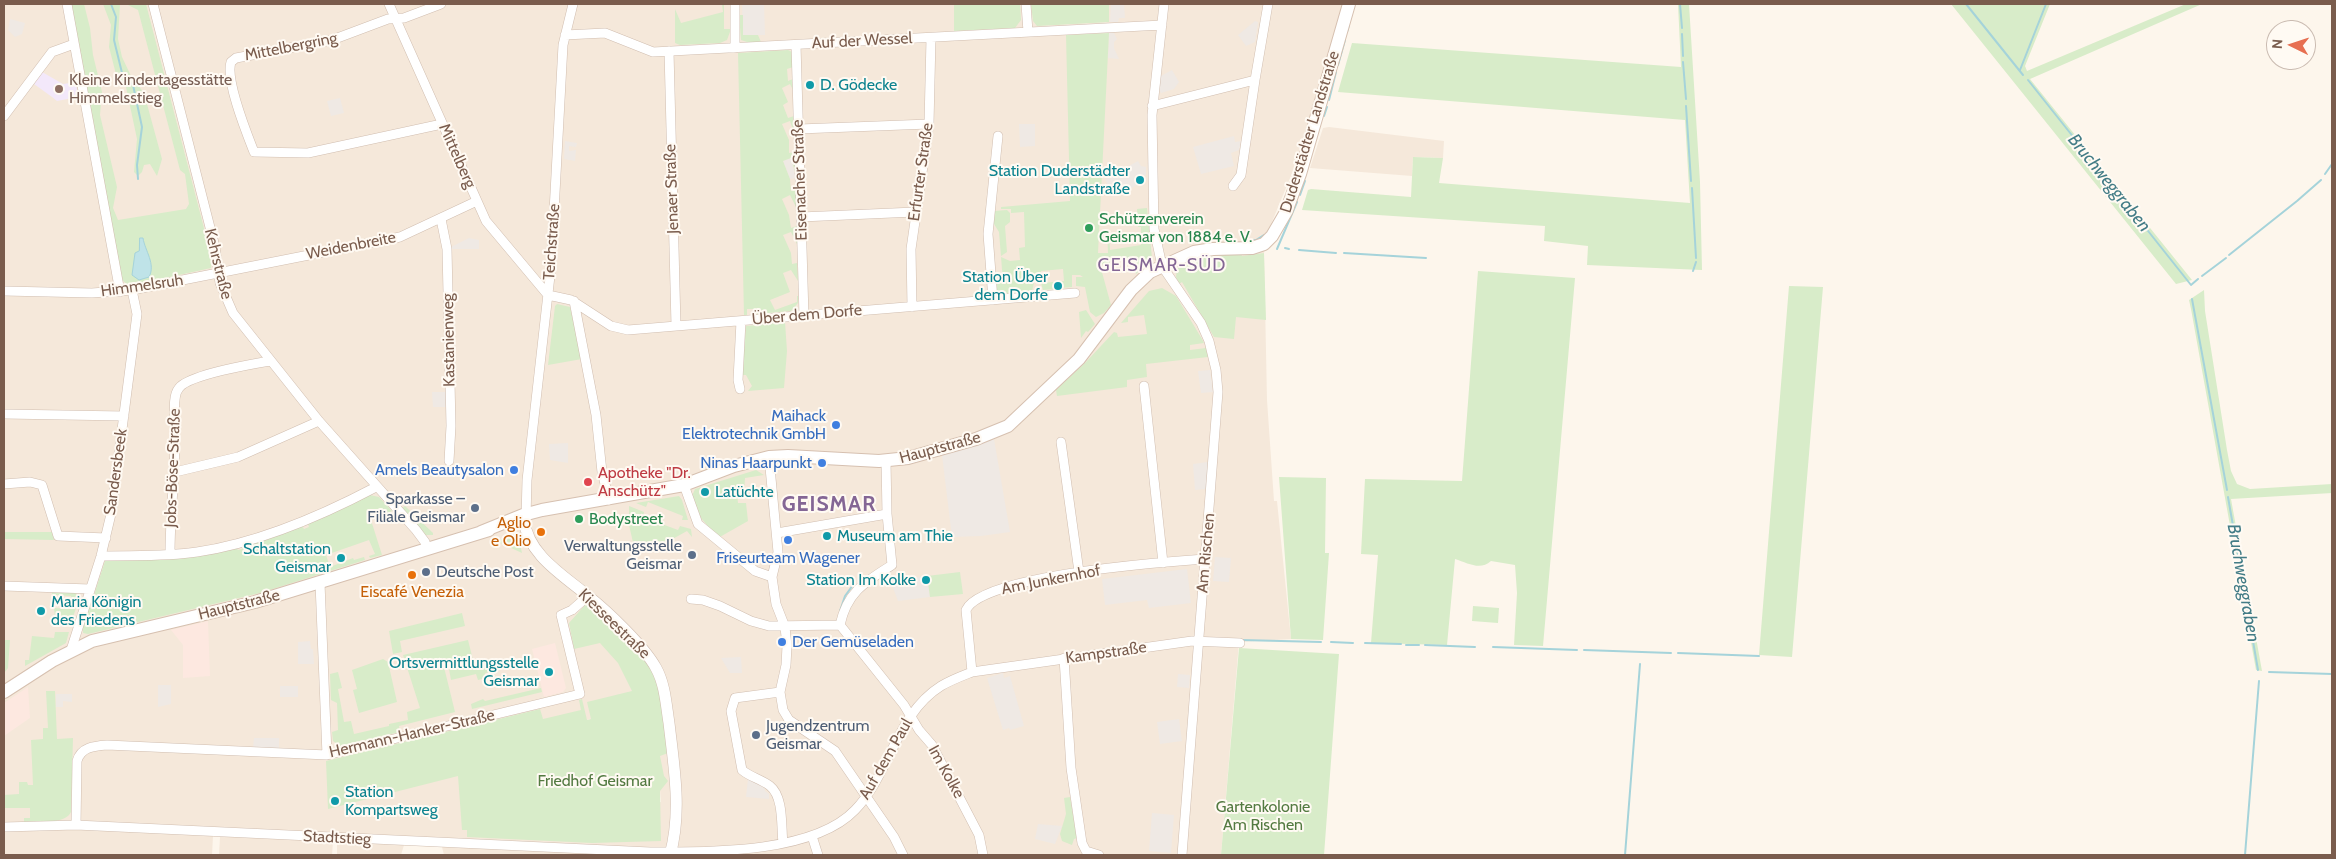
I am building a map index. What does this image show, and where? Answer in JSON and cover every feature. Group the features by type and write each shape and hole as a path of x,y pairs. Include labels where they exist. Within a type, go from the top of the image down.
{"main road":[{"name":"Duderstädter Landstraße","path":"1224,249 1260,246 1268,241 1279,227 1300,174 1349,4"},
{"name":"Hauptstraße","path":"4,692 71,650 102,638 255,602 558,508 684,485 734,466 769,457 788,456 886,461 941,450 988,435 1008,426 1079,359 1130,290 1150,272 1194,252 1224,249"}],"street":[{"path":"67,4 120,292"},
{"name":"Kehrstraße","path":"152,4 215,247 222,289 233,314 319,421 416,530 425,542 427,549"},
{"name":"Mittelberg","path":"389,4 486,221 548,295"},
{"path":"396,19 404,18 441,4"},
{"name":"Teichstraße","path":"525,517 527,480 548,295 565,35 573,4"},
{"path":"735,4 735,48"},
{"path":"1026,4 1028,32"},
{"path":"1162,266 1153,216 1151,158 1152,106 1164,4"},
{"path":"1233,186 1241,175 1268,4"},
{"name":"Mittelbergring","path":"396,19 388,19 359,32 332,40 236,58 231,62 229,72 243,124 254,152 308,153 442,124"},
{"name":"Auf der Wessel","path":"565,35 605,34 648,51 669,51 1162,25"},
{"name":"Erfurter Straße","path":"912,307 911,249 929,124 931,38"},
{"path":"4,116 52,52 74,44"},
{"name":"Eisenacher Straße","path":"796,45 804,316"},
{"name":"Jenaer Straße","path":"669,51 676,326"},
{"path":"1152,106 1255,80"},
{"path":"798,130 929,124"},
{"path":"993,300 988,234 998,136"},
{"name":"Weidenbreite","path":"219,273 400,237 477,201"},
{"path":"801,217 915,212"},
{"name":"Kastanienweg","path":"441,219 447,250 451,426 449,462"},
{"name":"Am Rischen","path":"1162,266 1201,323 1209,341 1216,370 1218,411 1182,855"},
{"name":"Himmelsruh","path":"4,291 120,292 219,273"},
{"name":"Sandersbeek","path":"71,650 106,538 137,314 132,290"},
{"name":"Über dem Dorfe","path":"548,295 574,302 620,330 1075,293"},
{"path":"574,302 608,500"},
{"path":"740,389 738,380 741,321"},
{"name":"Jobs-Böse-Straße","path":"170,554 170,510 175,472 175,398 180,386 222,371 270,361"},
{"path":"1144,386 1163,562"},
{"path":"4,414 124,416"},
{"path":"175,472 238,457 319,421"},
{"path":"1061,442 1079,572"},
{"path":"769,457 778,552 772,577 776,604 785,626 787,651 784,678 780,692 786,717 835,750 894,837 904,855"},
{"path":"691,599 703,600 769,626 840,625 844,607 856,590 892,565 887,514 886,461"},
{"path":"4,484 30,482 42,485 58,536 106,538"},
{"path":"684,485 698,524 755,571 772,577"},
{"path":"101,556 170,554 213,549 263,535 313,517 376,487"},
{"path":"777,533 887,514"},
{"name":"Kiesseestraße","path":"525,517 526,538 561,576 588,596 641,648 651,660 660,676 667,709 676,799 673,853"},
{"name":"Am Junkernhof","path":"972,672 966,610 968,604 974,598 999,589 1079,572 1206,559"},
{"path":"320,583 327,755"},
{"path":"4,586 90,589"},
{"name":"Hermann-Hanker-Straße","path":"76,825 77,761 82,752 93,747 107,745 327,755 580,694 561,615 572,610 588,596"},
{"name":"Im Kolke","path":"840,625 904,705 919,730 932,745 979,835 983,855"},
{"name":"Kampstraße","path":"972,672 1064,658 1199,642 1240,643"},
{"path":"1064,658 1071,768 1082,843 1086,851 1099,855"},
{"name":"Auf dem Paul","path":"673,853 753,848 783,843 812,836 850,815 866,797 910,716 940,686 972,672"},
{"path":"780,692 735,698 730,711 742,770 769,785 776,794 783,843"},
{"name":"Stadtstieg","path":"4,827 76,825 673,853"},
{"path":"812,836 818,855"}],"shaded area":[{"path":"4,4 1343,4 1293,171 1269,229 1264,253 1267,400 1274,501 1277,501 1291,639 1239,642 1221,855 444,855 442,847 404,845 401,855 337,855 337,842 333,842 332,855 219,855 220,837 213,836 212,855 4,855","holes":["591,719 660,791 661,802 467,836 467,830 536,731"]},
{"path":"742,4 764,4 765,35 743,35"},
{"path":"1111,4 1124,4 1125,18 1119,18 1118,22 1110,22"},
{"path":"10,19 25,23 22,34 15,37 8,30"},
{"path":"1255,21 1258,22 1255,42 1246,46 1238,35"},
{"path":"1109,33 1114,33 1117,39 1114,42 1114,48 1119,59 1108,58"},
{"path":"1172,70 1179,82 1174,89 1161,93 1159,90 1161,76"},
{"name":"Kleine Kindertagesstätte Himmelsstieg","path":"42,72 63,84 76,82 78,97 57,101 34,84"},
{"path":"340,98 344,113 331,116 327,101"},
{"path":"1019,124 1035,124 1035,146 1020,147"},
{"path":"1329,127 1444,141 1443,158 1413,157 1412,176 1310,168 1323,128"},
{"path":"1234,136 1235,142 1241,141 1239,150 1231,153 1234,166 1201,174 1193,147"},
{"path":"565,141 577,143 576,147 569,146 569,151 576,150 575,161 564,159"},
{"path":"791,157 796,178 790,179 783,161"},
{"path":"1138,161 1141,166 1146,167 1146,175 1140,176 1143,182 1114,197 1105,179"},
{"path":"469,238 479,240 479,249 452,249 451,247"},
{"path":"1210,370 1213,392 1201,393 1198,371"},
{"path":"432,392 446,392 447,407 433,407"},
{"path":"994,439 1010,532 952,537 942,455"},
{"path":"568,443 568,463 550,460 549,444"},
{"path":"1208,462 1206,489 1195,490 1193,464"},
{"path":"1215,557 1231,558 1229,582 1213,581"},
{"path":"1187,569 1191,603 1149,608 1147,600 1105,605 1102,579"},
{"path":"927,576 930,597 898,601 890,580"},
{"path":"208,621 210,676 183,678 183,645 171,630"},
{"path":"310,641 311,649 313,649 314,664 298,664 298,642"},
{"path":"555,643 566,688 563,692 544,697 532,649"},
{"path":"741,657 742,673 730,673 721,658"},
{"path":"1003,673 1004,678 1010,676 1024,726 1010,730 1009,728 1003,730 987,678"},
{"path":"1178,674 1190,675 1189,688 1177,687"},
{"path":"158,685 171,685 171,704 158,707"},
{"path":"280,686 298,686 298,697 280,697"},
{"path":"28,687 30,718 4,736 4,703"},
{"path":"56,694 72,694 72,702 63,701 63,707 56,707"},
{"path":"1179,719 1182,741 1160,744 1157,722"},
{"path":"254,738 279,738 279,749 253,748"},
{"path":"748,779 764,786 765,791 769,794 769,799 746,797"},
{"path":"1152,813 1174,815 1171,853 1149,851"},
{"path":"1038,824 1062,826 1055,844 1035,839"}],"green space":[{"path":"71,4 84,4 90,28 93,55 102,92 100,115 117,187 113,208 118,220 186,209 189,204 185,174 180,170 138,10 126,4 146,4 212,259 211,268 129,286 121,279"},
{"path":"103,4 120,4 118,39 122,57 131,76 144,93 162,159 157,176 150,164 144,165 142,172 138,176 134,172 137,139 126,87 119,86 109,47 111,25"},
{"path":"722,4 724,4 724,29 731,29 727,40 720,43 680,45 675,43 675,9 681,23 723,12"},
{"path":"954,4 1020,4 1021,20 1015,28 954,31"},
{"path":"1031,4 1109,4 1109,22 1037,26 1033,21"},
{"path":"1678,4 1689,4 1700,182 1702,270 1587,265 1588,246 1544,241 1545,226 1302,210 1308,190 1311,189 1411,197 1413,157 1443,158 1439,183 1690,203 1685,120 1338,92 1352,43 1681,67"},
{"path":"1951,4 2050,4 2025,66 2027,71 2186,4 2202,4 2030,79 2192,280 2176,284"},
{"path":"739,15 743,15 743,35 758,35 761,42 741,40"},
{"path":"1109,33 1098,253 1108,253 1107,230 1109,230 1110,250 1141,245 1141,227 1138,227 1137,209 1147,208 1152,258 1136,274 1131,257 1100,265 1111,305 1104,313 1096,317 1090,312 1085,287 1076,286 1076,277 1083,277 1080,275 1072,275 1072,287 1061,288 1061,284 1054,285 1054,289 1043,290 1040,279 1035,279 1032,291 996,294 994,283 1003,282 1001,257 1010,261 1020,260 1019,248 1025,247 1024,212 1011,213 1011,209 1001,209 1001,207 1070,201 1066,35","holes":["1063,269 1064,281 1042,283 1041,271"]},
{"path":"788,50 792,52 793,67 787,69 788,81 793,79 793,90 790,84 782,88 788,102 783,105 788,118 794,116 795,136 790,121 782,124 789,140 789,153 795,152 796,176 791,158 783,161 790,179 791,191 796,189 796,207 790,195 782,199 789,215 791,228 797,226 797,244 791,232 783,235 791,253 792,264 797,263 798,281 791,270 783,273 790,292 770,300 775,310 797,302 797,296 798,303 791,311 757,314 756,309 747,309 747,315 744,315 738,53"},
{"path":"1007,210 1010,213 1010,222 1005,226 1007,252 1001,256 999,232 994,224 994,211"},
{"path":"1241,253 1242,256 1264,253 1266,320 1236,317 1234,339 1214,337 1182,282 1179,284 1176,277 1177,268 1201,255"},
{"path":"1478,271 1575,278 1543,646 1514,645 1517,593 1515,565 1491,561 1478,566 1455,559 1447,645 1371,643 1378,555 1361,554 1365,479 1462,481"},
{"path":"1789,286 1823,287 1792,657 1759,655"},
{"path":"1162,288 1176,296 1204,343 1190,345 1190,350 1206,348 1208,357 1146,364 1147,377 1127,380 1127,387 1057,396 1056,390 1114,332 1117,333 1118,337 1147,334 1144,315 1128,317 1128,322 1121,323 1149,291"},
{"path":"2204,290 2205,311 2227,450 2231,471 2237,484 2250,489 2332,484 2332,493 2231,499 2262,671 2256,670 2189,300"},
{"path":"557,304 570,307 582,359 548,365 555,306"},
{"path":"1086,310 1095,324 1081,338 1079,312"},
{"path":"785,322 787,351 784,388 748,391 752,386 746,375 742,375 746,326"},
{"path":"756,470 764,475 745,478 744,493 737,493 738,503 746,503 748,521 718,538 701,518 692,496 695,489"},
{"path":"1279,477 1326,478 1325,553 1329,553 1323,640 1291,639"},
{"path":"370,495 379,497 392,511 377,518 374,516 370,517 382,555 370,558 369,556 375,554 369,540 326,555 330,567 353,558 354,560 364,557 365,560 260,593 88,634 83,633 90,605 93,606 97,597 94,595 105,561 172,559 236,547 238,550 242,549 242,546 302,526 304,529 309,527 308,524"},
{"path":"679,496 688,520 682,520 683,516 648,502 646,507 636,503"},
{"path":"405,506 433,535 425,535 422,532 402,508"},
{"path":"629,506 644,512 643,517 678,530 680,526 691,529 692,537 687,531 660,546 635,551 629,525"},
{"path":"4,532 52,532 54,540 4,539"},
{"path":"512,535 519,539 522,553 496,541"},
{"path":"960,572 963,594 930,597 927,576"},
{"path":"52,592 75,593 80,596 71,623 58,623 54,608 70,609 71,596 55,595 54,599 52,599"},
{"name":"Friedhof Geismar","path":"586,604 593,605 644,657 659,683 668,753 660,756 664,776 668,781 660,791 661,841 592,843 467,837 467,830 462,830 458,776 328,809 326,761 540,709 543,719 581,710 579,700 582,699 587,720 591,719 587,702 632,691 618,663 600,643 574,649 569,623"},
{"path":"1473,606 1499,608 1498,623 1472,621"},
{"path":"462,613 465,626 400,641 402,652 393,654 389,631"},
{"path":"55,632 69,632 66,643 25,666 25,660 29,660 32,636 54,638"},
{"path":"4,640 10,640 8,668 4,673"},
{"path":"468,640 473,660 444,667 455,712 399,726 400,732 340,746 333,741 332,732 338,730 337,703 331,700 330,674 338,672 342,688 338,689 344,722 351,721 354,734 389,726 389,724 408,720 407,712 420,708 403,655"},
{"name":"Gartenkolonie Am Rischen","path":"1239,648 1339,654 1324,855 1221,855"},
{"path":"383,659 388,662 397,702 359,713 353,690 357,689 352,670"},
{"path":"491,659 495,675 492,676 491,672 485,673 486,678 478,680 476,674 451,680 449,669"},
{"path":"541,688 542,692 472,709 471,704 483,699 485,701"},
{"path":"46,691 55,691 57,739 73,738 71,812 68,816 57,821 24,822 24,818 30,818 30,808 4,808 4,795 19,794 19,782 27,782 28,785 33,785 31,740 43,739 43,728 48,728"},
{"path":"1070,797 1077,838 1074,839 1072,845 1062,841 1060,834 1066,814 1064,798"}],"water":[{"path":"140,238 143,238 151,272 149,277 139,280 132,275 135,253 139,251"}],"waterway":[{"path":"111,4 116,17 114,40 123,77 133,85 142,127 137,165 138,179"},
{"path":"1680,4 1682,28"},
{"name":"Bruchweggraben","path":"1966,4 2023,75"},
{"path":"2020,70 2046,4"},
{"path":"1347,32 1349,25"},
{"path":"1682,34 1683,56"},
{"path":"1338,65 1345,40"},
{"path":"1683,62 1686,99"},
{"path":"1329,100 1336,72"},
{"name":"Bruchweggraben","path":"2028,80 2191,285 2198,279"},
{"path":"1686,106 1691,181"},
{"path":"1324,116 1327,107"},
{"path":"2325,174 2332,164"},
{"path":"2229,255 2321,180"},
{"path":"1300,195 1305,181"},
{"path":"1692,188 1696,258"},
{"path":"1277,249 1297,202"},
{"path":"1243,242 1256,240 1264,235"},
{"path":"1285,248 1289,249"},
{"path":"1299,250 1336,253"},
{"path":"1344,253 1426,258"},
{"path":"2202,276 2226,258"},
{"path":"1693,271 1696,262"},
{"name":"Bruchweggraben","path":"2192,299 2227,490"},
{"name":"Bruchweggraben","path":"2228,497 2258,670"},
{"path":"840,611 845,596 853,585 853,580"},
{"path":"1241,640 1321,642"},
{"path":"1331,642 1353,643"},
{"path":"1365,643 1401,644"},
{"path":"1406,645 1419,645"},
{"path":"1425,645 1475,647"},
{"path":"1493,647 1577,650"},
{"path":"1584,650 1671,653"},
{"path":"1678,653 1759,656"},
{"path":"1625,855 1640,664"},
{"path":"2269,672 2332,674"},
{"name":"Bruchweggraben","path":"2245,855 2259,681"}],"place":[{"name":"D. Gödecke","path":"810,85"},
{"name":"Kleine Kindertagesstätte Himmelsstieg","path":"59,89"},
{"name":"Station Duderstädter Landstraße","path":"1140,180"},
{"name":"Schützenverein Geismar von 1884 e. V.","path":"1089,228"},
{"name":"Station Über dem Dorfe","path":"1058,286"},
{"name":"Maihack Elektrotechnik GmbH","path":"836,425"},
{"name":"Ninas Haarpunkt","path":"822,463"},
{"name":"Amels Beautysalon","path":"514,470"},
{"name":"Apotheke \"Dr. Anschütz\"","path":"588,482"},
{"name":"Latüchte","path":"705,492"},
{"name":"Sparkasse – Filiale Geismar","path":"475,508"},
{"name":"Bodystreet","path":"579,519"},
{"name":"Aglio e Olio","path":"541,532"},
{"name":"Museum am Thie","path":"827,536"},
{"name":"Friseurteam Wagener","path":"788,540"},
{"name":"Verwaltungsstelle Geismar","path":"692,555"},
{"name":"Schaltstation Geismar","path":"341,558"},
{"name":"Deutsche Post","path":"426,572"},
{"name":"Eiscafé Venezia","path":"412,575"},
{"name":"Station Im Kolke","path":"926,580"},
{"name":"Maria Königin des Friedens","path":"41,611"},
{"name":"Der Gemüseladen","path":"782,642"},
{"name":"Ortsvermittlungsstelle Geismar","path":"549,672"},
{"name":"Jugendzentrum Geismar","path":"756,735"},
{"name":"Station Kompartsweg","path":"335,801"}],"district":[{"name":"GEISMAR-SÜD","path":"1162,266"},
{"name":"GEISMAR","path":"829,505"}]}
